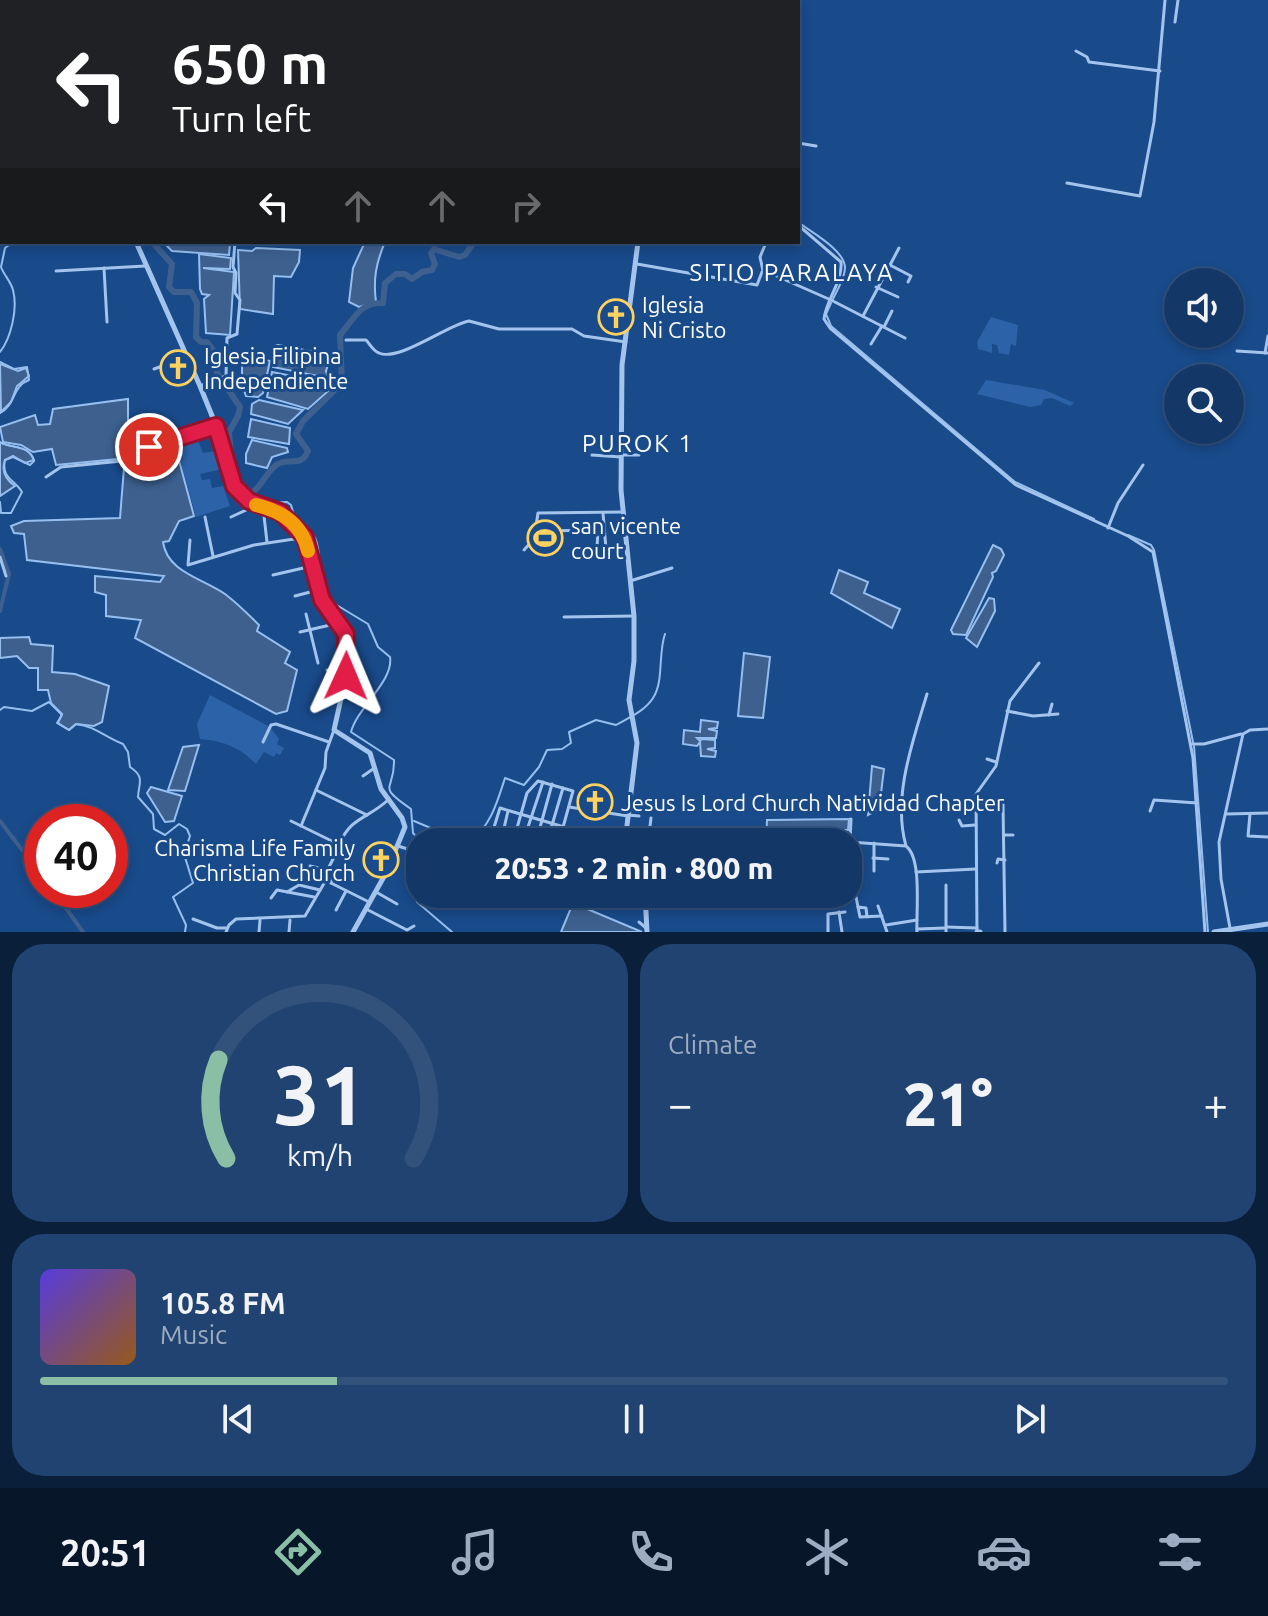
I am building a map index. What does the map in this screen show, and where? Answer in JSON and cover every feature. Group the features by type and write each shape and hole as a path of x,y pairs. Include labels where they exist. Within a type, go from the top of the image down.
{"street":[{"path":"1067,183 1140,196 1160,71 1165,0"},
{"path":"1175,22 1178,0"},
{"path":"1076,51 1087,57 1089,62 1160,71"},
{"path":"800,143 816,146"},
{"path":"800,227 841,262 824,319 830,328 1011,481 1146,545 1153,552 1191,744 1205,932"},
{"path":"137,244 216,426 230,478 242,496 280,512 305,537 318,590 346,634 346,676 334,730 325,768 301,826"},
{"path":"200,386 224,377 228,371 224,355 227,338 237,334 240,318 240,299 235,293 236,273 233,267 236,244"},
{"path":"627,828 637,743 631,710 634,616 622,512 621,456 626,342 638,244"},
{"path":"637,264 757,285 763,271 760,257 765,245"},
{"path":"863,316 899,248"},
{"path":"890,265 911,276 908,282"},
{"path":"56,271 145,266"},
{"path":"104,268 107,322"},
{"path":"763,271 829,299 905,338"},
{"path":"876,287 898,297"},
{"path":"871,344 892,311"},
{"path":"346,340 366,340 376,352 385,355 469,321 499,329 572,329 584,336 626,342"},
{"path":"1237,351 1267,353 1268,336"},
{"path":"154,369 188,357"},
{"path":"46,477 61,467 122,461 126,452 216,426"},
{"path":"592,455 639,455"},
{"path":"1109,527 1118,503 1143,465"},
{"path":"231,517 260,506"},
{"path":"260,506 267,542"},
{"path":"598,530 597,548 606,549 602,512"},
{"path":"524,550 534,539 538,513 622,512"},
{"path":"205,517 213,556"},
{"path":"540,531 604,530"},
{"path":"190,540 186,564 267,542 305,537"},
{"path":"0,557 6,576"},
{"path":"273,575 312,566"},
{"path":"630,581 672,568"},
{"path":"295,596 318,590"},
{"path":"306,614 318,663"},
{"path":"564,617 634,616"},
{"path":"300,632 340,622"},
{"path":"306,649 314,647"},
{"path":"851,819 850,842 906,846 912,851 916,872 917,931 978,931 977,791 990,777 996,762 1010,701 1039,663"},
{"path":"327,670 346,676"},
{"path":"906,846 903,826 905,766 927,694"},
{"path":"1049,715 1052,704"},
{"path":"1007,711 1033,716 1058,714"},
{"path":"263,742 271,725 276,724 329,742"},
{"path":"1191,744 1250,730 1268,729"},
{"path":"334,730 365,748 376,767 381,789 404,822 398,846 353,932"},
{"path":"1230,931 1219,842 1243,734"},
{"path":"987,759 996,762"},
{"path":"363,776 376,767"},
{"path":"491,828 497,810 508,811 520,815 564,827 573,791 537,782 527,793 520,815 517,828"},
{"path":"528,828 543,782"},
{"path":"540,828 552,784"},
{"path":"551,828 563,787"},
{"path":"316,790 367,815"},
{"path":"388,800 347,827 322,878 407,930 414,926"},
{"path":"1150,811 1154,800 1197,803"},
{"path":"975,802 1002,803 1004,835 1000,860"},
{"path":"569,807 639,816"},
{"path":"505,828 508,811"},
{"path":"1226,814 1268,813"},
{"path":"1250,814 1248,836 1268,837"},
{"path":"650,828 651,818"},
{"path":"959,820 962,826 975,825"},
{"path":"291,821 340,845"},
{"path":"1004,835 1013,835"},
{"path":"874,843 874,871"},
{"path":"398,846 406,849"},
{"path":"1000,852 1005,932"},
{"path":"873,858 888,859"},
{"path":"310,866 327,870"},
{"path":"916,872 976,869"},
{"path":"331,883 337,870"},
{"path":"193,919 227,930 236,919 305,916 326,880"},
{"path":"286,892 299,885 320,890"},
{"path":"946,885 946,929"},
{"path":"271,898 275,891 316,898"},
{"path":"336,910 346,891"},
{"path":"376,892 397,904"},
{"path":"878,906 887,932"},
{"path":"862,907 866,907 867,917"},
{"path":"646,930 647,908"},
{"path":"858,908 859,917 882,916"},
{"path":"828,932 828,914 842,912 842,932"},
{"path":"289,932 290,918"},
{"path":"259,932 260,920"},
{"path":"886,925 917,920"},
{"path":"639,922 646,930"},
{"path":"1214,932 1268,924"}],"shaded area":[{"path":"165,244 230,244 229,255 172,251"},
{"path":"364,244 384,244 376,271 376,302 359,307 349,302 353,268"},
{"path":"256,248 300,250 299,262 291,277 274,276 273,314 240,309 238,250 252,251"},
{"path":"199,254 231,258 230,269 203,268 234,272 230,335 206,333 204,299 209,295 202,294 200,289"},
{"path":"991,317 1018,325 1016,346 1011,344 1009,355 999,353 997,345 992,344 992,353 978,349 977,342"},
{"path":"275,346 331,355 326,371 328,378 273,367"},
{"path":"242,355 270,361 263,393 258,397 246,396 242,385"},
{"path":"0,364 18,371 26,368 29,376 17,386 11,402 1,412"},
{"path":"272,372 318,381 331,380 334,386 308,409 267,397"},
{"path":"986,380 1045,390 1074,403 1070,406 1052,398 1030,407 977,394"},
{"path":"128,399 128,440 118,459 56,465 52,449 33,452 21,445 3,442 0,427 35,415 38,425 50,424 53,409"},
{"path":"259,400 303,410 288,424 251,414 252,404"},
{"path":"251,419 290,428 289,444 248,437"},
{"path":"188,436 190,440 197,438 203,453 222,450 227,468 200,474 202,480 210,479 212,488 223,486 230,506 196,517 175,442"},
{"path":"252,440 287,448 288,452 272,457 267,468 246,463"},
{"path":"0,442 28,451 34,460 25,463 13,456 5,460 5,474 15,486 0,496"},
{"path":"174,442 194,516 179,521 169,541 163,542 166,552 178,567 229,597 259,625 257,631 290,652 285,663 297,670 287,711 276,714 135,638 141,620 106,616 106,595 95,592 95,576 160,582 164,576 27,560 24,534 14,533 11,526 24,521 120,518 125,455"},
{"path":"993,545 1001,549 1004,555 992,573 993,577 966,635 953,634 951,630"},
{"path":"839,570 868,582 864,593 900,609 892,628 831,593"},
{"path":"989,598 994,599 995,611 977,647 966,638"},
{"path":"29,637 31,644 53,646 52,672 75,674 109,686 102,722 94,726 76,724 69,730 58,723 62,714 51,703 48,690 38,690 38,668 29,668 17,656 0,658 0,638"},
{"path":"744,653 770,657 763,718 738,716"},
{"path":"210,695 270,727 279,739 277,744 284,748 280,755 276,753 274,757 264,752 256,764 231,746 200,739 197,724"},
{"path":"701,720 718,722 717,728 708,729 717,731 716,738 697,738 700,741 715,740 715,748 707,749 716,751 715,757 701,756 700,742 697,746 683,744 684,730 700,732"},
{"path":"199,745 185,791 168,790 183,747"},
{"path":"872,766 884,769 879,809 868,815"},
{"path":"151,787 182,796 174,821 165,822 147,793"},
{"path":"849,819 848,828 767,828 767,820"},
{"path":"571,908 585,908 642,932 561,932"}],"waterway":[{"path":"800,223 834,248 844,261 844,276 833,299"},
{"path":"0,352 14,314 13,290 1,267 5,248 10,244"},
{"path":"154,244 172,264 169,287 174,292 191,292 197,303 196,337 201,342 207,342 213,350 217,373 240,407 229,432 233,478"},
{"path":"241,490 252,498 254,491 276,465 299,461 305,456 308,451 296,434 303,421 342,383 340,335 363,308 383,303 385,283 396,274 405,274 412,279 432,270 435,264 431,253 434,249 459,257 465,255 473,244"},
{"path":"831,303 826,314 831,326 1015,482 1094,519"},
{"path":"0,362 14,369 27,367 29,380 0,413"},
{"path":"0,442 24,449 34,461 30,465 13,457 5,460 7,475 22,492 11,513 1,513 0,502"},
{"path":"252,498 291,505 296,522 314,536 321,578 330,601 368,624 378,647 390,657 390,666 381,685 351,732 394,760 390,791 411,809 413,828"},
{"path":"1128,535 1151,545 1154,550 1193,742"},
{"path":"0,549 9,574 0,611"},
{"path":"482,828 496,805 505,778 524,785 539,767 547,750 562,749 571,743 569,732 596,720 616,725 650,703 659,684 665,634"},
{"path":"0,710 4,707 32,711 49,702 62,715 57,723 69,730 76,724 83,725 123,744 128,752 130,767 139,777 138,797 153,814 154,829 165,835 179,824 187,829 190,836 184,854 193,883 173,897 186,925 185,932"},
{"path":"1194,746 1208,932"},
{"path":"0,821 24,852"},
{"path":"414,821 431,828"},
{"path":"66,908 83,932"},
{"path":"424,908 452,932"}],"slow traffic":[{"path":"256,505 280,512 305,537 308,551"}],"place":[{"name":"Iglesia Ni Cristo","path":"616,317"},
{"name":"Iglesia Filipina Independiente","path":"178,368"},
{"name":"san vicente court","path":"545,538"},
{"name":"Jesus Is Lord Church Natividad Chapter","path":"595,802"},
{"name":"Charisma Life Family Christian Church","path":"381,860"}],"district":[{"name":"SITIO PARALAYA","path":"792,272"},
{"name":"PUROK 1","path":"638,443"}],"route":[{"path":"149,447 216,426 230,478 242,496 257,505 280,512 305,537 316,586 346,634 346,676"}]}
